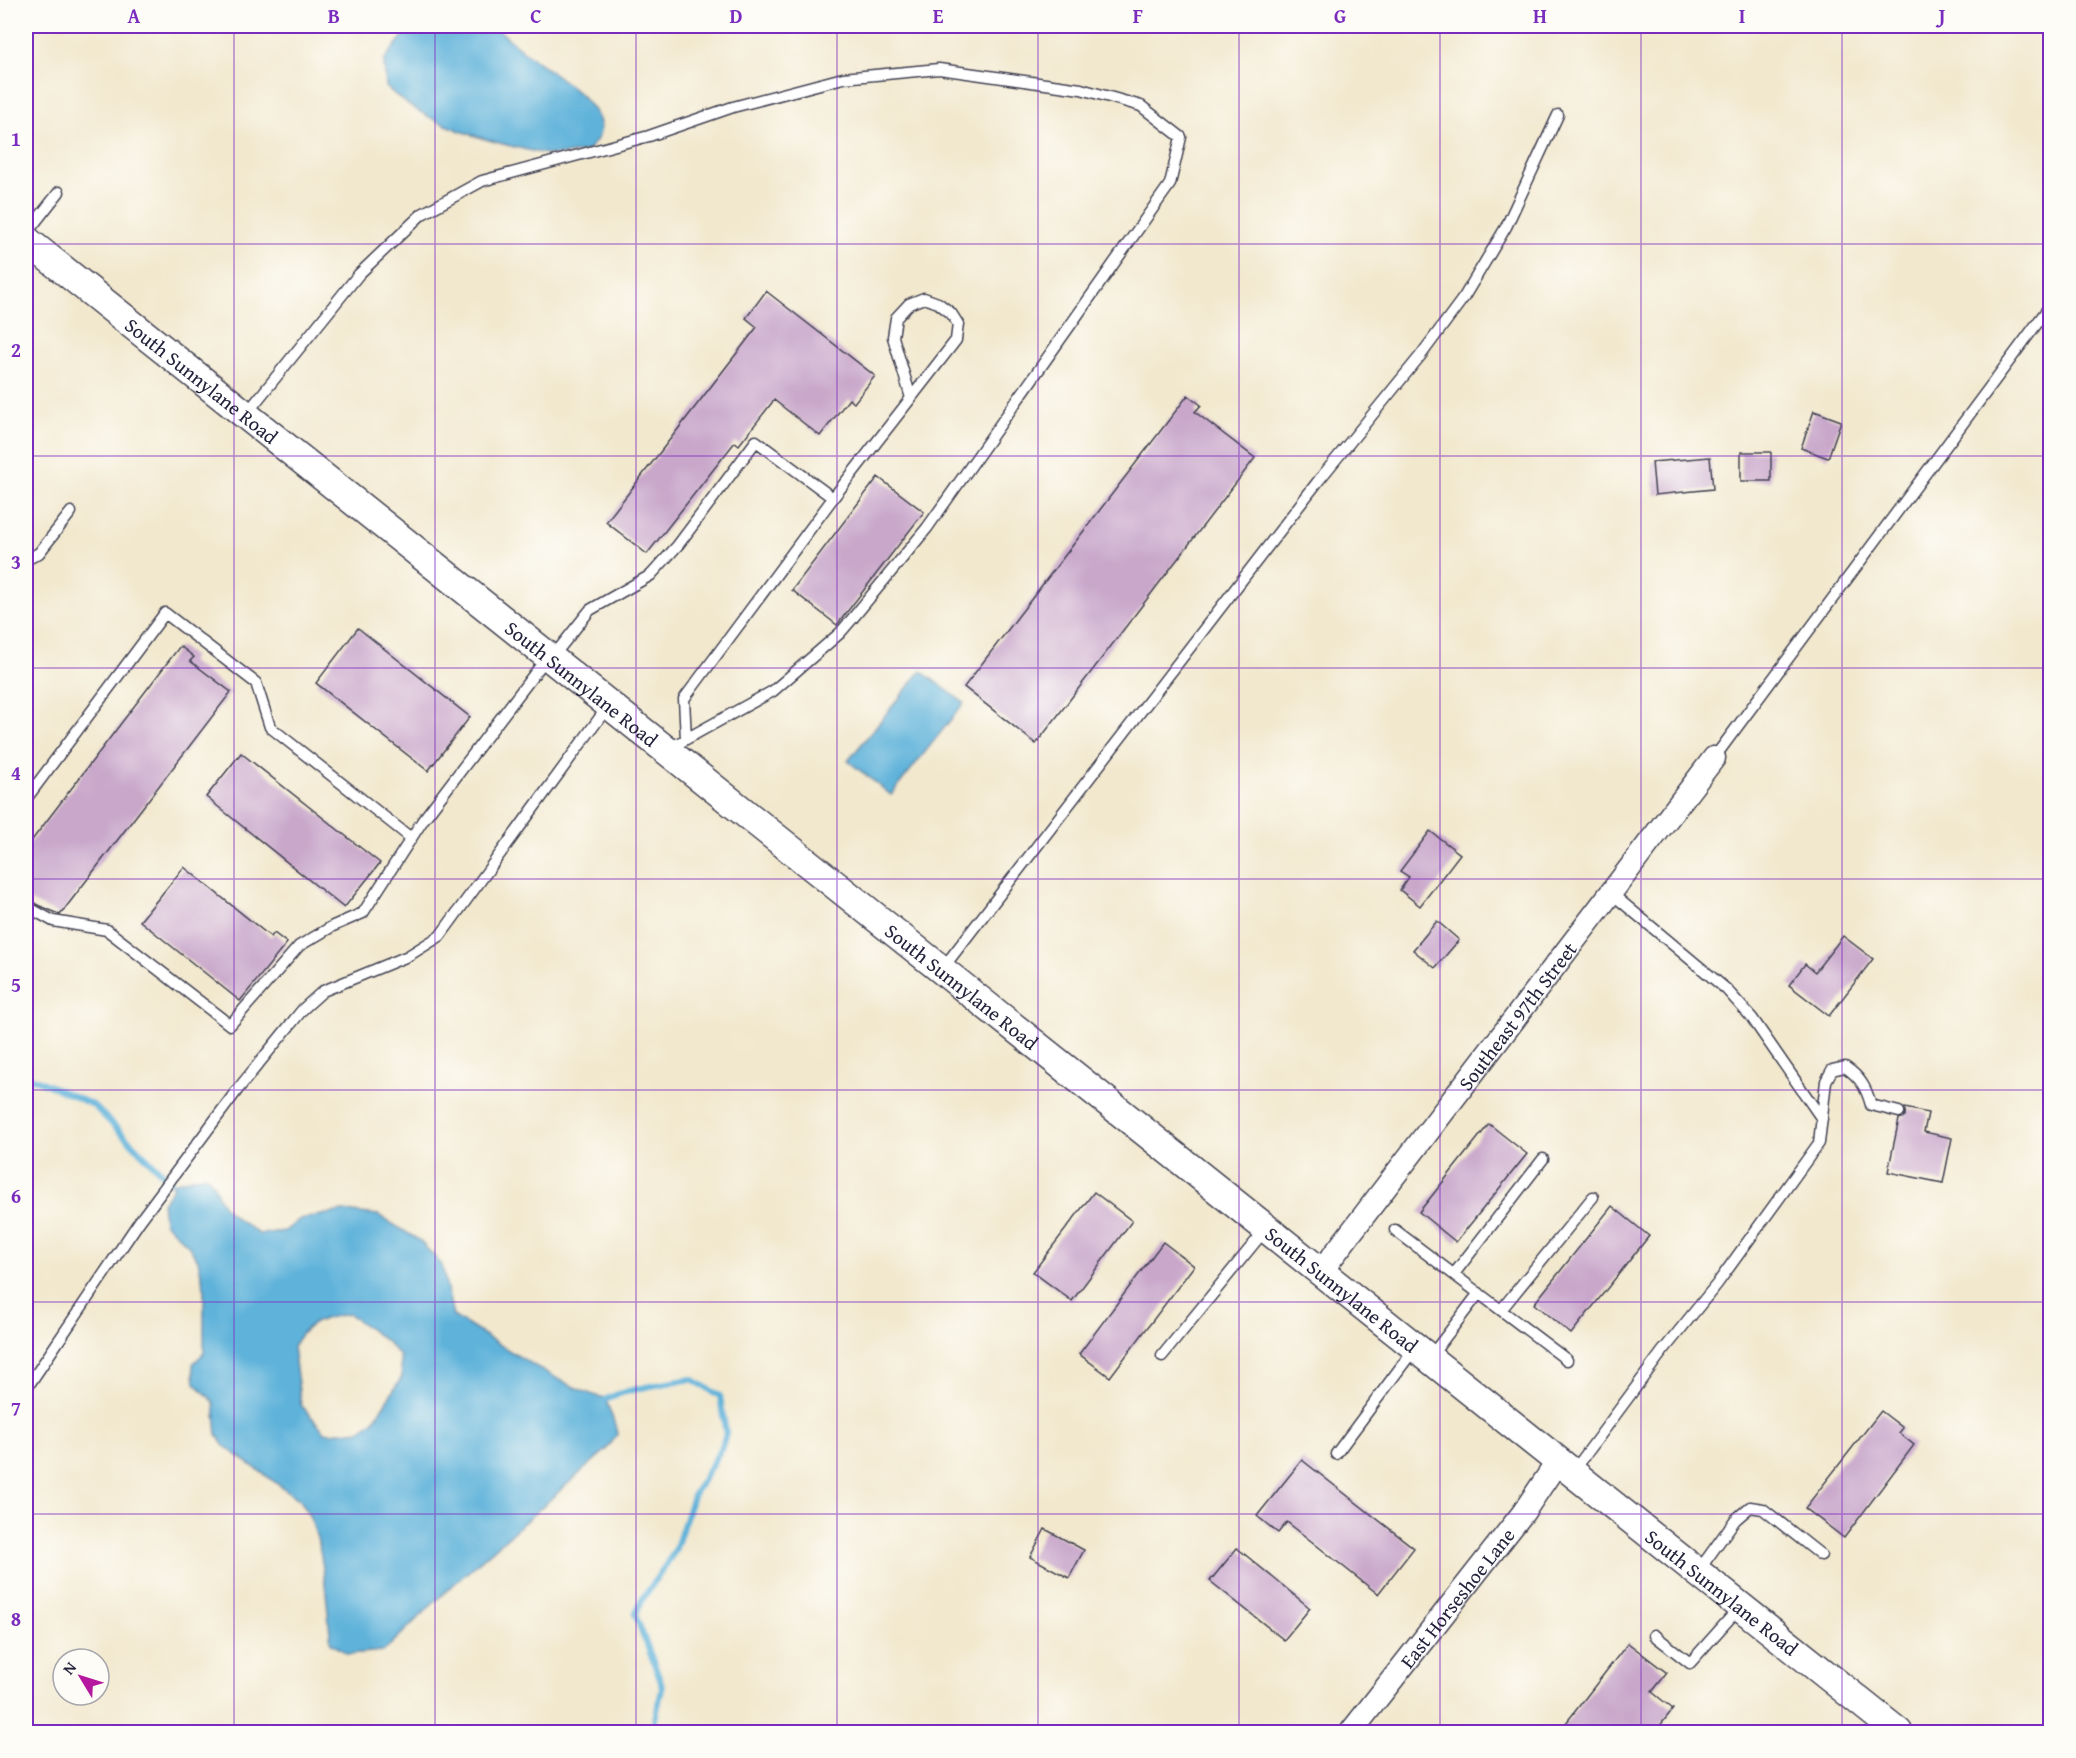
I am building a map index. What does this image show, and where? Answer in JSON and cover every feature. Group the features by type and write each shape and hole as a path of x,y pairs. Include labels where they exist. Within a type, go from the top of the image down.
{"street":[{"name":"South Sunnylane Road","path":"26,240 609,705 676,745 941,970 1898,1732"},
{"name":"Southeast 97th Street","path":"1320,1273 1714,758"},
{"name":"East Horseshoe Lane","path":"1357,1730 1523,1513 1566,1467"}],"lane":[{"path":"245,416 359,274 422,214 482,181 649,136 734,107 843,78 939,69 1081,89 1141,106 1181,137 1170,184 927,528 840,633 773,691 676,745"},
{"path":"941,970 1319,480 1421,355 1464,297 1506,227 1558,115"},
{"path":"26,234 59,192"},
{"path":"676,745 684,699 833,498 911,398 956,340 958,324 951,313 938,303 924,298 909,304 896,318 894,337 911,398"},
{"path":"1714,758 2050,306"},
{"path":"26,906 53,921 107,930 230,1025 299,946 333,926 363,913 411,838 549,658 590,610 651,575 678,545 756,441 833,498"},
{"path":"26,560 39,553 70,512"},
{"path":"26,799 165,613 256,683 270,727 411,838"},
{"path":"26,1389 139,1222 238,1089 303,1010 323,991 408,956 440,936 609,705"},
{"path":"1611,893 1726,989 1752,1018 1822,1119"},
{"path":"1566,1467 1717,1284 1819,1143 1826,1081 1832,1070 1845,1067 1857,1075 1866,1088 1871,1105 1899,1112"},
{"path":"1454,1274 1543,1159"},
{"path":"1502,1310 1593,1197"},
{"path":"1162,1356 1265,1229"},
{"path":"1395,1230 1566,1360"},
{"path":"1336,1454 1422,1354 1479,1293"},
{"path":"1696,1573 1735,1520 1750,1507 1763,1509 1821,1555"},
{"path":"1654,1635 1690,1663 1740,1607"}],"water":[{"path":"411,26 494,26 585,99 600,121 597,140 587,151 546,154 459,130 403,101 386,87 384,60"},
{"path":"921,671 964,703 891,795 848,761"},
{"path":"205,1175 212,1182 225,1208 259,1234 285,1231 300,1219 343,1211 378,1215 419,1240 442,1265 453,1316 551,1375 591,1394 606,1398 617,1435 606,1450 444,1593 384,1651 348,1654 331,1643 323,1568 315,1530 308,1514 300,1500 223,1445 217,1435 214,1402 195,1383 193,1364 204,1353 204,1287 198,1260 187,1244 164,1222 162,1203 172,1190 172,1183","holes":["349,1314 387,1342 400,1356 402,1377 374,1420 361,1430 325,1432 301,1405 293,1347 298,1339 309,1326 316,1322"]}],"building":[{"path":"766,291 875,376 854,403 849,399 820,436 774,400 739,445 735,442 647,554 606,522 757,327 746,318"},
{"path":"1188,395 1201,405 1195,412 1255,458 1036,744 964,687"},
{"path":"1814,411 1841,421 1828,458 1801,448"},
{"path":"1741,452 1771,452 1771,481 1741,481"},
{"path":"1710,457 1713,489 1655,495 1652,462"},
{"path":"878,477 924,512 837,625 792,590"},
{"path":"358,628 470,717 428,771 316,683"},
{"path":"180,646 194,657 190,661 231,692 60,915 26,899 26,848"},
{"path":"241,753 380,863 344,908 206,797"},
{"path":"1430,831 1460,854 1420,906 1400,890 1409,877 1400,871"},
{"path":"184,867 271,937 274,933 287,943 240,1001 140,921"},
{"path":"1437,921 1459,940 1435,968 1413,950"},
{"path":"1843,936 1873,959 1829,1016 1789,985 1805,964 1815,972"},
{"path":"1905,1108 1928,1113 1924,1132 1952,1138 1943,1183 1888,1172 1899,1119 1905,1117"},
{"path":"1489,1124 1527,1154 1456,1242 1419,1212"},
{"path":"1094,1192 1132,1221 1072,1301 1033,1272"},
{"path":"1612,1206 1649,1236 1571,1334 1534,1304"},
{"path":"1163,1242 1194,1266 1110,1377 1079,1354"},
{"path":"1881,1411 1903,1428 1899,1433 1914,1445 1844,1538 1805,1508"},
{"path":"1302,1460 1414,1548 1378,1594 1287,1522 1278,1533 1257,1516"},
{"path":"1045,1529 1084,1550 1069,1578 1030,1557"},
{"path":"1237,1548 1310,1608 1284,1640 1210,1581"},
{"path":"1628,1643 1667,1673 1652,1692 1673,1709 1655,1732 1559,1732"}],"waterway":[{"path":"26,1075 93,1105 170,1181"},
{"path":"601,1403 630,1390 692,1379 720,1396 726,1434 721,1449 693,1496 675,1551 635,1614 661,1682 662,1689 652,1732"}]}
